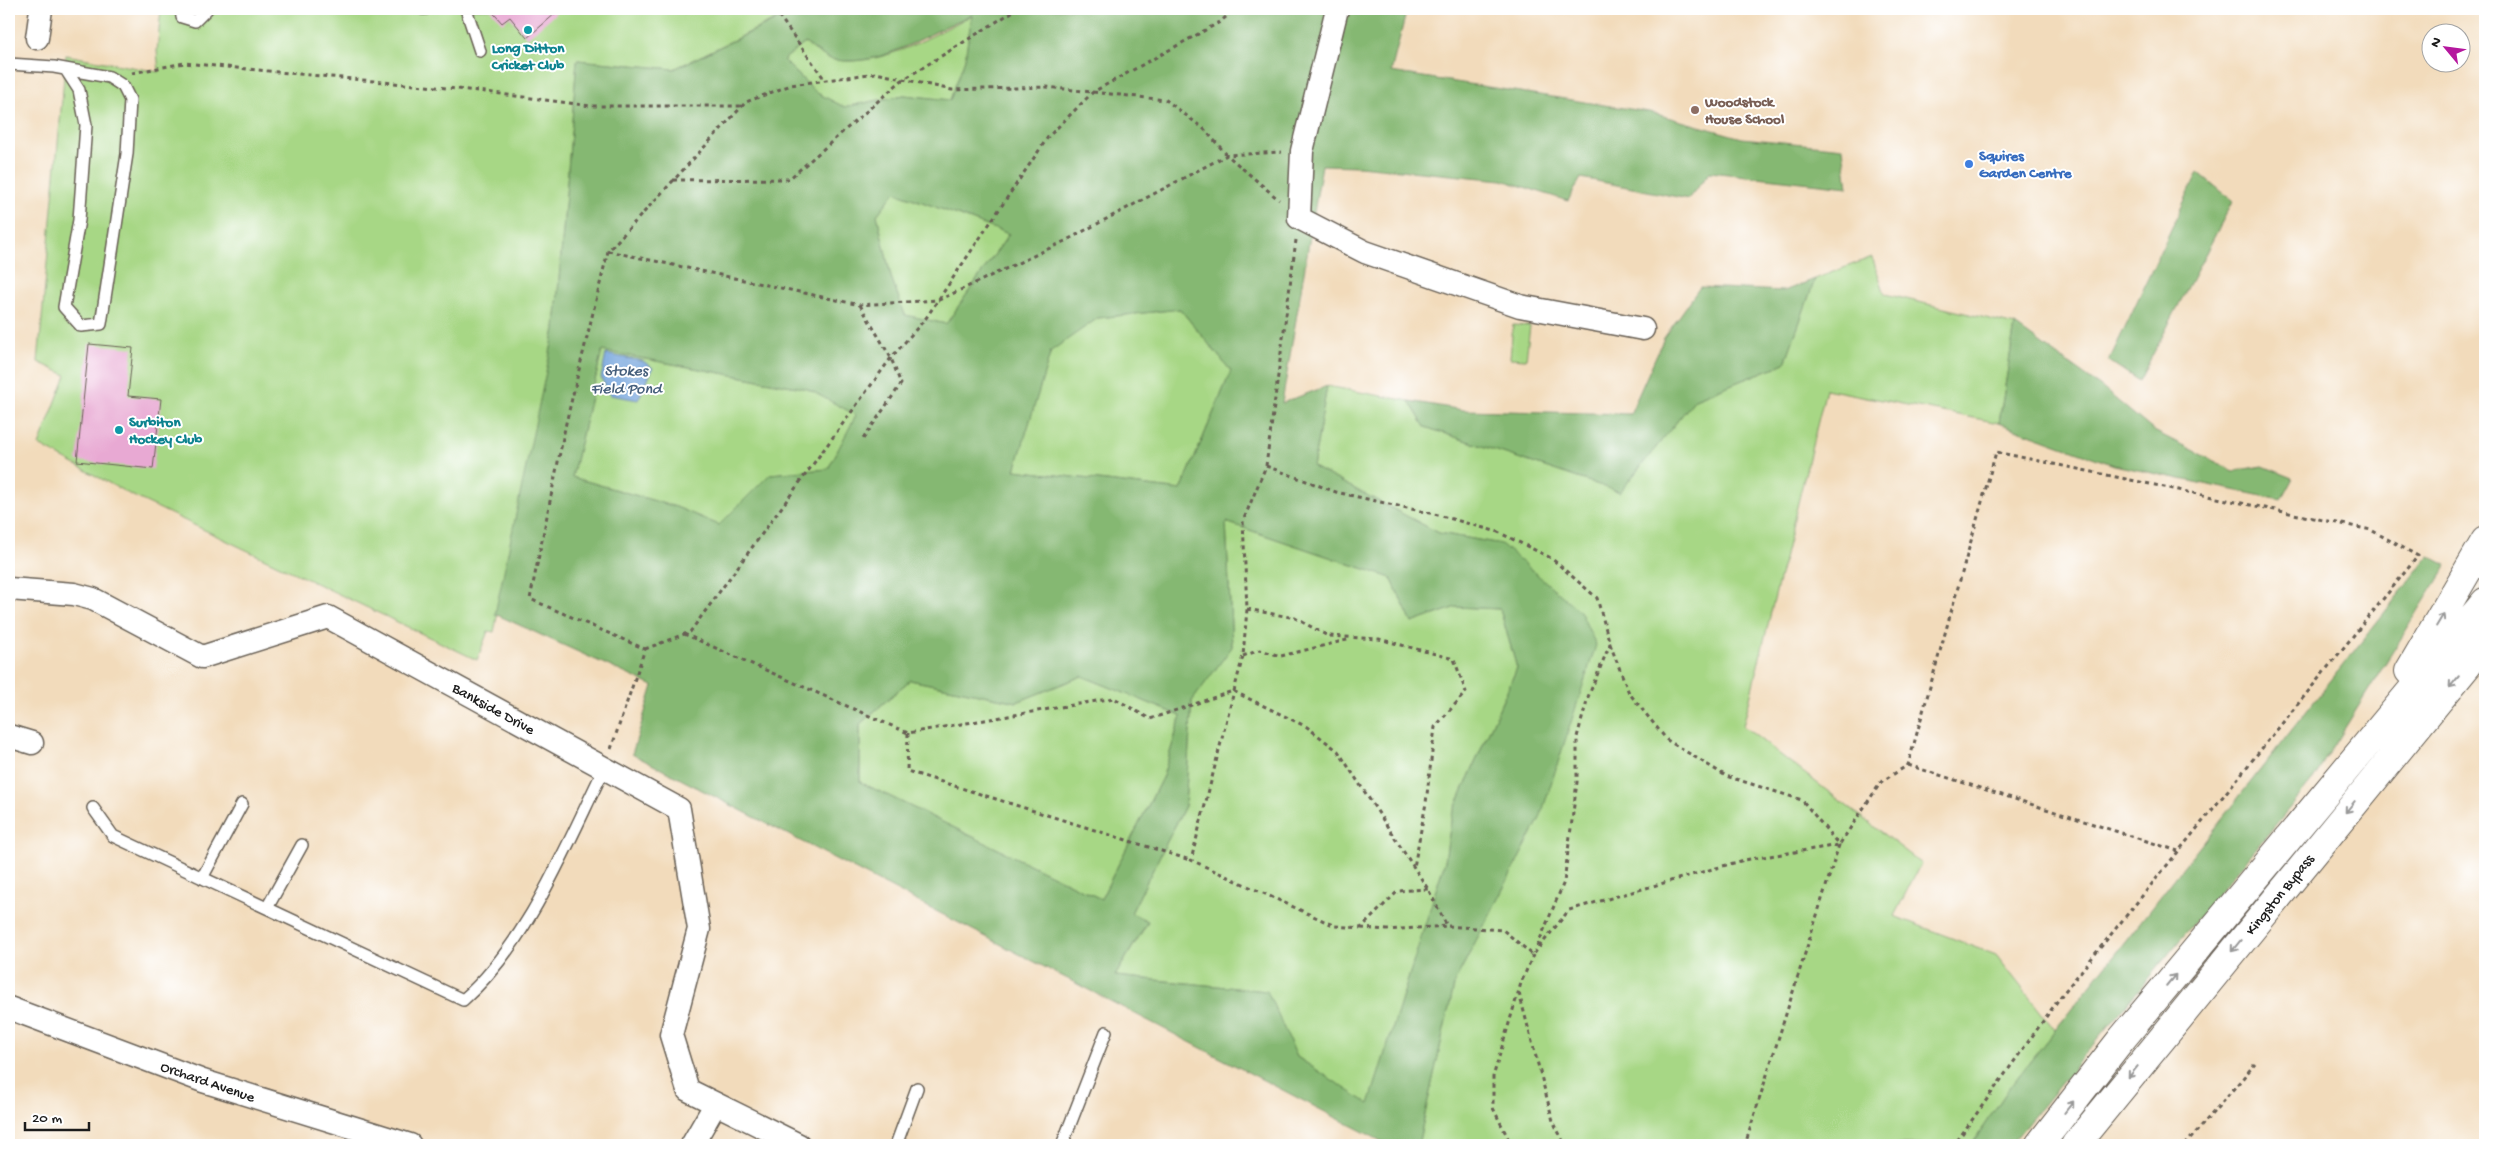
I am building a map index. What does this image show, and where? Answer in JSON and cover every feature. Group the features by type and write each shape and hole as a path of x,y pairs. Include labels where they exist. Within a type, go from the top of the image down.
{"highway":[{"path":"2360,752 2454,598 2485,542"},
{"path":"2360,752 2485,602"},
{"name":"Kingston Bypass","path":"2075,1145 2485,644"},
{"name":"Kingston Bypass","path":"2039,1145 2127,1033 2360,752"}],"street":[{"path":"37,38 41,9"},
{"path":"1337,9 1302,151 1299,218 1365,252 1520,306 1643,329"},
{"name":"Bankside Drive","path":"9,589 74,594 93,599 202,656 328,617 679,810 699,929 671,1035 688,1090 799,1145"},
{"path":"9,736 32,743"},
{"name":"Orchard Avenue","path":"9,1008 203,1081 410,1145"},
{"path":"692,1145 714,1104"}],"lane":[{"path":"181,9 182,17 195,21 207,9"},
{"path":"466,9 480,51"},
{"path":"9,64 66,70 109,77 123,86 130,100 127,154 101,324 81,326 64,307 79,220 86,125 79,90 66,70"},
{"path":"93,808 112,836 463,1000 484,982 524,929 604,769"},
{"path":"202,878 242,804"},
{"path":"267,908 302,845"},
{"path":"1062,1145 1106,1032"},
{"path":"896,1145 917,1088"}],"path":[{"path":"774,9 825,80"},
{"path":"672,180 789,178 905,79 1017,9"},
{"path":"1190,860 1243,656 1247,609 1243,521 1266,466 1299,218 1227,155 1204,128 1166,100 1093,92 1046,87 952,90 876,73 791,84 746,102 608,250 566,423 530,599 645,650 690,632 891,358 926,318 1048,137 1093,92 1220,22 1235,9"},
{"path":"109,77 184,64 478,91 591,106 742,106"},
{"path":"608,250 860,305 939,300 1065,240 1227,155 1302,151"},
{"path":"860,305 891,358 901,384 861,442"},
{"path":"1745,1145 1839,845 1881,782 1908,765 1996,452 2371,530 2418,556 2061,996 1954,1145"},
{"path":"1266,466 1336,492 1438,515 1498,532 1551,558 1597,598 1610,644 1629,693 1667,740 1726,776 1802,800 1839,845"},
{"path":"1247,609 1295,618 1328,636 1379,639 1454,659 1466,692 1435,727 1426,803 1414,867"},
{"path":"684,634 908,733 1114,698 1150,719 1233,692 1307,727 1338,751 1428,889 1447,926"},
{"path":"1243,656 1260,650 1281,656 1354,638"},
{"path":"1516,1145 1510,1142 1493,1108 1492,1077 1519,992 1564,882 1577,782 1576,738 1588,697 1610,644"},
{"path":"604,769 645,650"},
{"path":"908,733 907,771 1190,860 1335,926 1387,930 1447,926 1503,930 1533,955"},
{"path":"1908,765 2178,851"},
{"path":"1533,955 1569,910 1744,860 1839,845"},
{"path":"1361,928 1398,891 1428,889"},
{"path":"1519,992 1552,1121 1565,1145"},
{"path":"2185,1145 2255,1064"}],"green space":[{"path":"161,9 797,9 674,69 577,60 555,329 494,632 488,631 477,660 131,495 39,445 66,375 38,362 66,55 159,72 157,51"},
{"path":"799,9 1407,9 1391,72 1649,112 1742,138 1843,148 1848,187 1710,172 1688,199 1581,178 1568,201 1502,180 1359,166 1322,165 1282,403 1327,386 1313,467 1439,533 1501,544 1580,611 1596,645 1540,818 1455,981 1418,1145 1389,1145 632,754 653,686 495,614 555,329 577,60 674,69","holes":["972,15 965,59 950,100 904,95 844,107 817,93 783,60 805,43 823,56 835,60 854,61 872,58 906,46","895,192 1009,234 946,324 905,315 891,277 877,215","1180,309 1231,371 1181,490 1015,470 1051,351 1098,318","602,351 808,389 856,415 828,469 770,474 719,525 676,507 572,477","1226,522 1391,578 1412,623 1456,607 1500,609 1517,668 1452,815 1445,861 1369,1104 1297,1057 1267,991 1115,976 1148,921 1131,913 1185,806 1192,701 1232,647","1082,676 1181,716 1163,776 1101,899 860,782 860,724 910,680 1017,702"]},
{"path":"972,15 965,59 950,100 904,95 844,107 817,93 783,60 805,43 823,56 835,60 871,59 906,48"},
{"path":"2198,172 2233,201 2139,381 2109,361"},
{"path":"895,192 1009,234 946,324 905,315 891,277 877,215"},
{"path":"1872,257 1885,294 2015,325 1999,423 1826,389 1743,726 1921,863 1894,916 1996,955 2055,1030 2010,1087 1971,1145 1418,1145 1455,981 1540,818 1501,544 1439,533 1313,467 1327,386 1409,401 1425,427 1620,492 1695,399 1785,363 1815,279"},
{"path":"1815,279 1785,363 1695,399 1620,492 1425,427 1409,401 1463,410 1630,414 1664,338 1700,287 1784,291"},
{"path":"1180,309 1231,371 1181,490 1015,470 1051,350 1098,318"},
{"path":"1513,325 1530,326 1526,359 1510,358"},
{"path":"2015,325 2101,387 2154,431 2234,471 2263,466 2293,478 2281,500 2114,465 1999,423"},
{"path":"602,351 808,389 857,415 828,469 770,474 719,525 676,507 572,477"},
{"path":"1226,522 1391,578 1412,623 1456,607 1500,609 1517,668 1452,815 1445,861 1369,1105 1297,1057 1266,991 1115,976 1148,922 1131,913 1185,806 1192,701 1232,646"},
{"path":"2429,556 2447,565 2311,782 2010,1145 1971,1145 2010,1087"},
{"path":"1082,676 1181,716 1163,776 1101,899 860,782 860,724 910,680 1017,702"}],"water":[{"name":"Stokes Field Pond","path":"606,354 643,361 653,368 638,400 610,395 601,378"}],"building":[{"name":"Long Ditton Cricket Club","path":"490,9 552,9 556,13 527,38 510,17 502,23"},
{"name":"Surbiton Hockey Club","path":"89,344 133,348 128,396 161,399 153,469 77,461"}],"place":[{"name":"Long Ditton Cricket Club","path":"528,30"},
{"name":"Woodstock House School","path":"1695,110"},
{"name":"Squires Garden Centre","path":"1969,164"},
{"name":"Surbiton Hockey Club","path":"119,430"}]}
